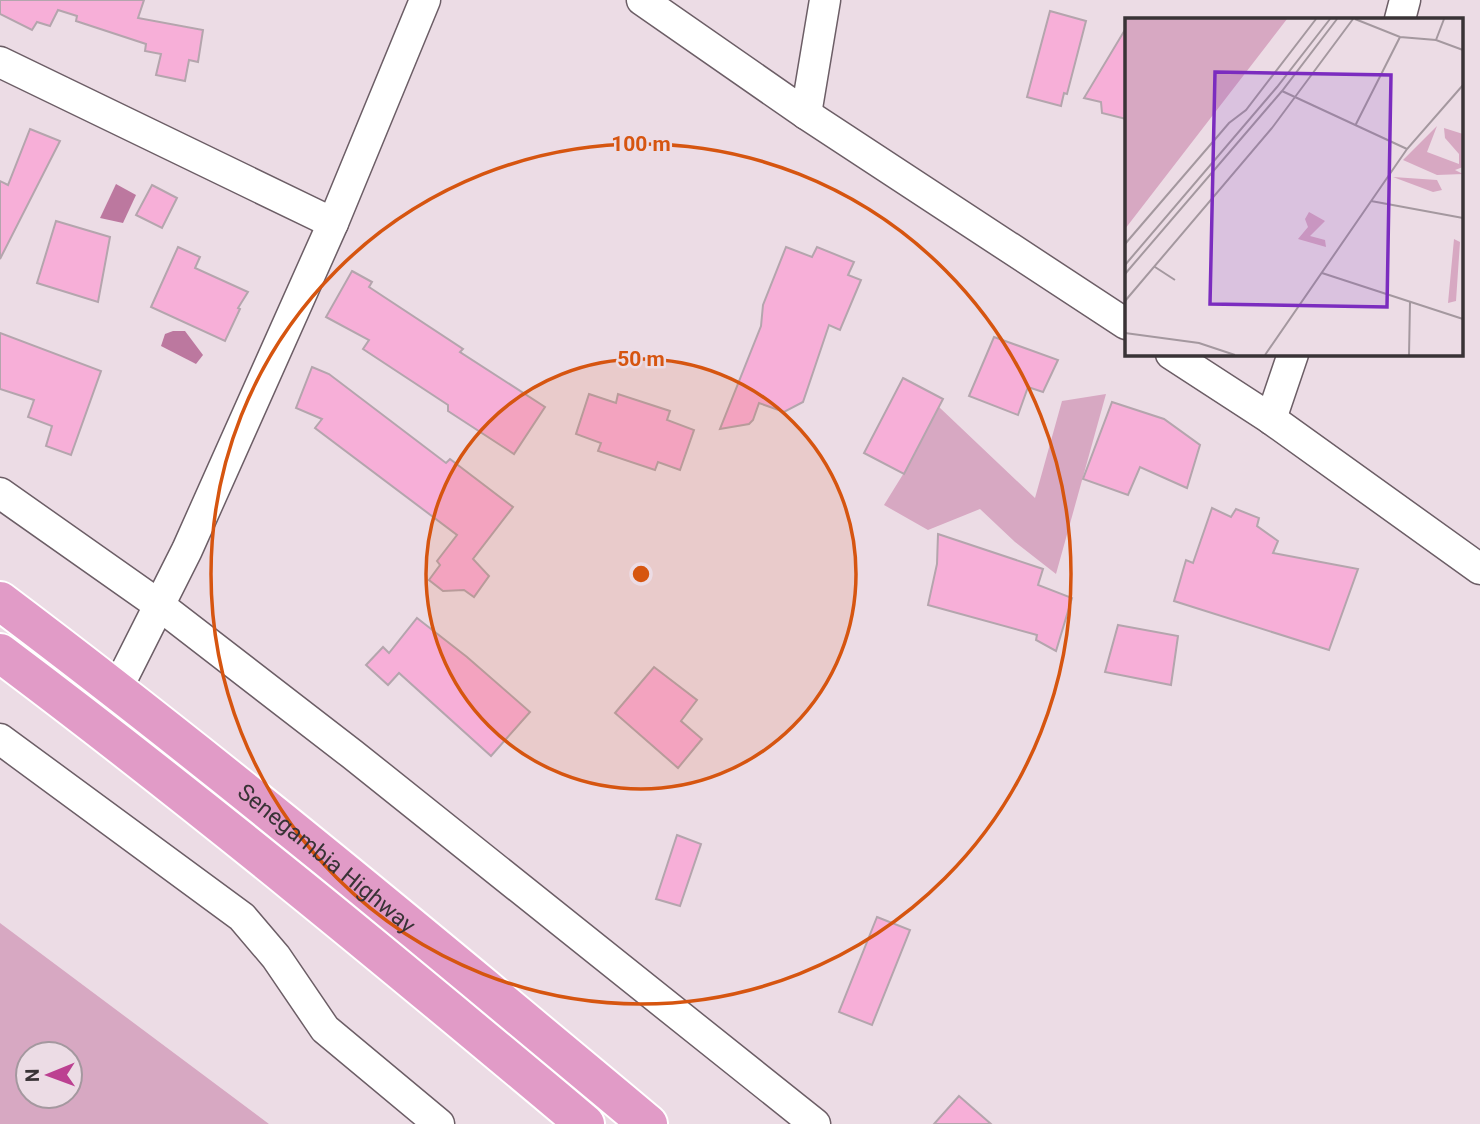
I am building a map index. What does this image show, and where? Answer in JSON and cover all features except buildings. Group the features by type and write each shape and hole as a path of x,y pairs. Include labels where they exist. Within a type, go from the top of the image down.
{"main road":[{"name":"Senegambia Highway","path":"0,601 117,689 431,943 648,1124"},
{"name":"Senegambia Highway","path":"0,653 92,722 384,957 585,1124"}],"street":[{"path":"117,689 187,550 332,223 425,0"},
{"path":"642,0 806,114 1125,323"},
{"path":"806,114 825,0"},
{"path":"1400,18 1405,0"},
{"path":"0,62 332,223"},
{"path":"1173,355 1271,419 1480,569"},
{"path":"1271,419 1293,355"},
{"path":"0,494 159,605 352,754 815,1124"},
{"path":"0,739 242,917 276,957 325,1029 439,1124"}],"shaded area":[{"path":"116,184 136,195 123,223 100,218"},
{"path":"185,331 203,355 196,364 161,346 165,334"},
{"path":"1106,394 1056,574 1015,542 980,509 928,530 884,505 910,463 939,407 1035,498 1062,401"},
{"path":"0,923 269,1124 0,1124"}]}
